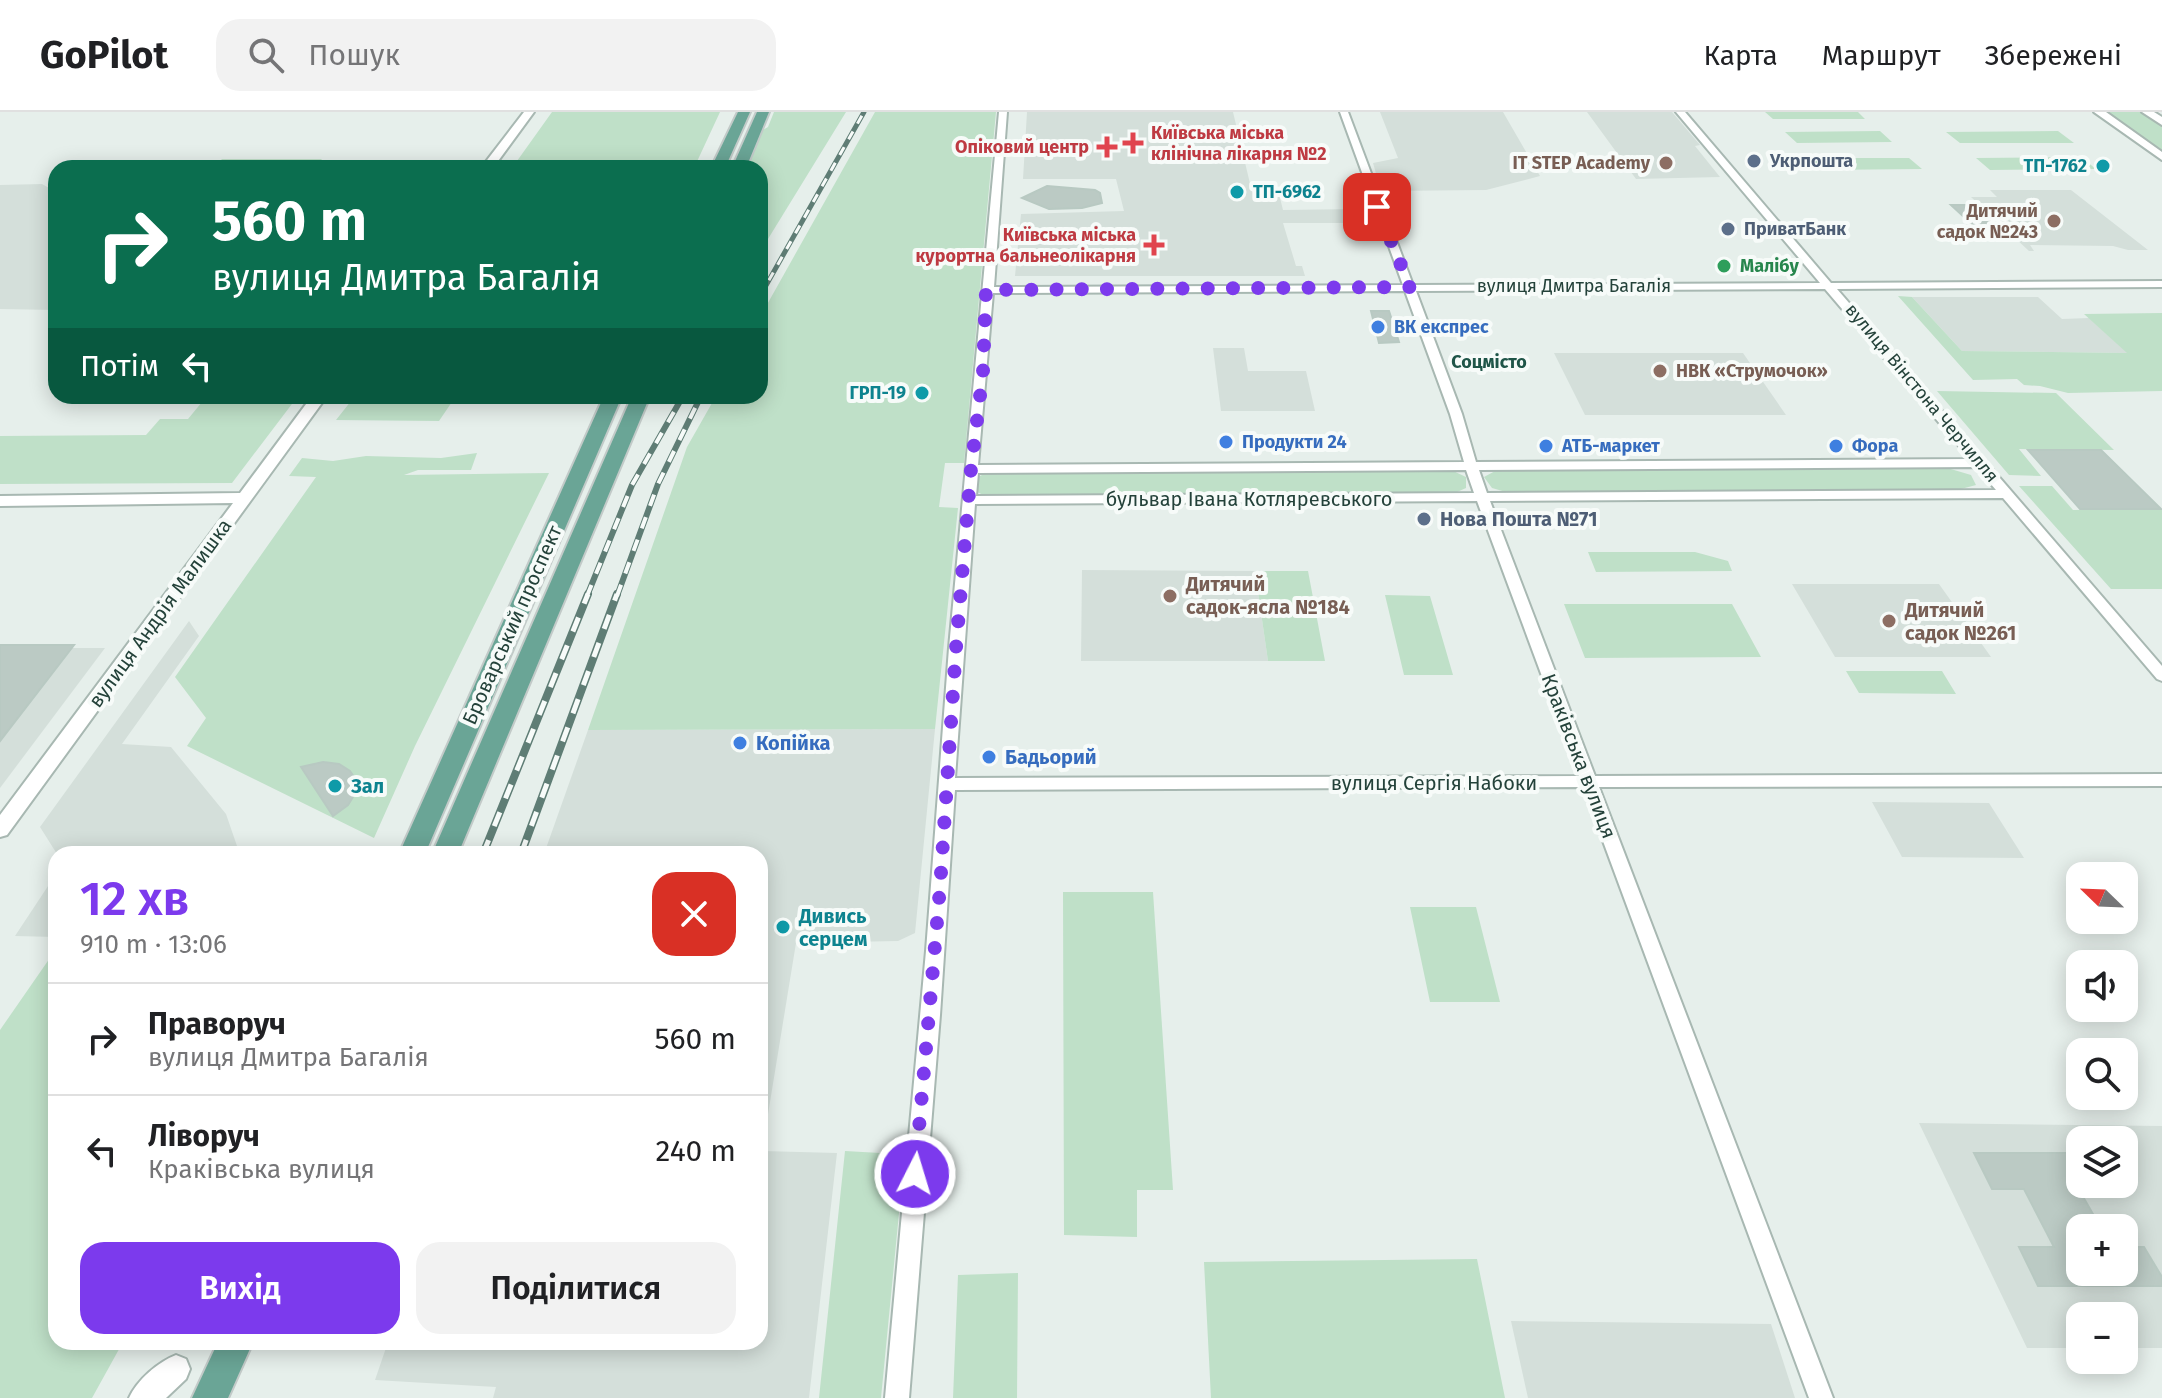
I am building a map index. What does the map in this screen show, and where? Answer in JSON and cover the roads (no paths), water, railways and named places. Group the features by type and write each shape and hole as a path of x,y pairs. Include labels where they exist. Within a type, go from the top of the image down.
{"main road":[{"path":"722,160 744,112"},
{"path":"742,160 763,112"},
{"name":"Броварський проспект","path":"416,846 609,404"},
{"name":"Броварський проспект","path":"448,846 638,404"},
{"path":"210,1398 232,1350"}],"street":[{"path":"493,160 529,112"},
{"path":"897,1398 971,469 983,372 986,290 1003,112"},
{"name":"Краківська вулиця","path":"1344,112 1456,414 1470,466 1821,1398"},
{"name":"вулиця Вінстона Черчилля","path":"1680,112 2162,676"},
{"path":"2099,112 2162,157"},
{"path":"2147,112 2162,122"},
{"name":"вулиця Дмитра Багалія","path":"986,290 2162,284"},
{"name":"вулиця Андрія Малишка","path":"0,830 314,404"},
{"name":"бульвар Івана Котляревського","path":"971,469 1981,463"},
{"name":"бульвар Івана Котляревського","path":"970,500 2008,494"},
{"path":"0,501 245,498"},
{"name":"вулиця Сергія Набоки","path":"946,784 2162,780"},
{"path":"144,1398 176,1369"}],"railway":[{"path":"768,282 864,112"},
{"path":"587,596 632,485 678,404"},
{"path":"617,596 658,484 697,404"},
{"path":"486,846 588,594"},
{"path":"524,846 617,594"}],"place":[{"name":"Київська міська клінічна лікарня №2","path":"1133,143"},
{"name":"Опіковий центр","path":"1107,147"},
{"name":"Укрпошта","path":"1754,161"},
{"name":"IT STEP Academy","path":"1666,163"},
{"name":"ТП-1762","path":"2103,166"},
{"name":"ТП-6962","path":"1237,192"},
{"name":"Дитячий садок №243","path":"2054,221"},
{"name":"ПриватБанк","path":"1728,229"},
{"name":"Київська міська курортна бальнеолікарня","path":"1154,245"},
{"name":"Малібу","path":"1724,266"},
{"name":"ВК експрес","path":"1378,327"},
{"name":"НВК «Струмочок»","path":"1660,371"},
{"name":"ГРП-19","path":"922,393"},
{"name":"Продукти 24","path":"1226,442"},
{"name":"АТБ-маркет","path":"1546,446"},
{"name":"Фора","path":"1836,446"},
{"name":"Нова Пошта №71","path":"1424,519"},
{"name":"Дитячий садок-ясла №184","path":"1170,596"},
{"name":"Дитячий садок №261","path":"1889,621"},
{"name":"Копійка","path":"740,743"},
{"name":"Бадьорий","path":"989,757"},
{"name":"Зал","path":"335,786"},
{"name":"Дивись серцем","path":"783,927"}],"district":[{"name":"Соцмісто","path":"1489,362"}]}
